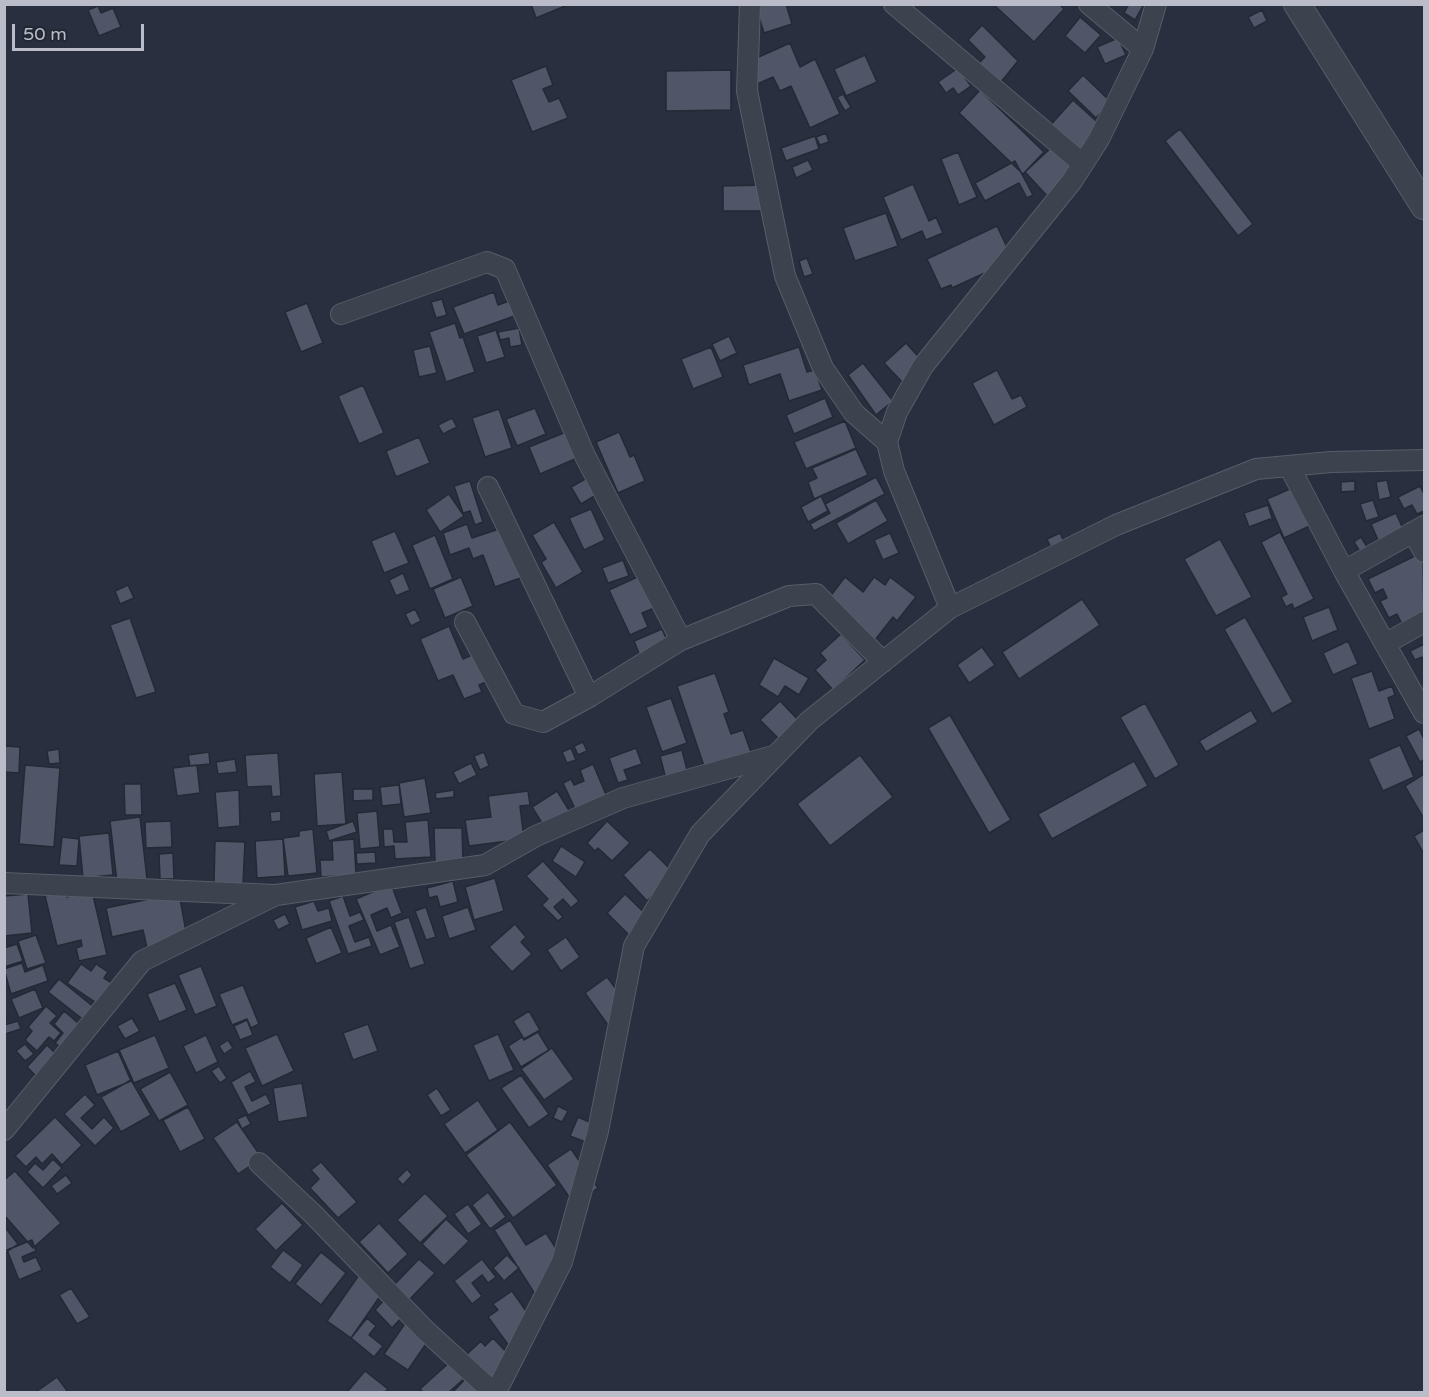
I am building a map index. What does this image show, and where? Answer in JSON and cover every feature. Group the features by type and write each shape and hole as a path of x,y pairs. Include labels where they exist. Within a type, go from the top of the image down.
{"street":[{"path":"750,4 747,91 785,276 823,368 854,413 887,442"},
{"path":"894,4 1083,164"},
{"path":"1089,4 1143,49"},
{"path":"950,608 894,471 887,442 897,412 923,366 1083,164 1099,139 1143,49 1156,4"},
{"path":"1297,4 1425,206"},
{"path":"341,314 487,262 505,269 585,456 681,640"},
{"path":"259,1163 314,1215 425,1330 494,1392 562,1262 598,1131 634,946 700,834 809,720 950,608 1116,525 1256,469 1425,460"},
{"path":"1289,466 1344,572 1425,713"},
{"path":"489,487 588,697"},
{"path":"1344,572 1419,529 1425,552"},
{"path":"465,622 514,714 543,722 681,640 789,596 816,594 883,662"},
{"path":"1385,644 1425,622"},
{"path":"4,883 276,895 485,865 536,836 623,798 776,756"},
{"path":"4,1130 142,962 276,895"}],"building":[{"path":"531,4 570,4 536,18"},
{"path":"755,4 786,4 792,24 764,33"},
{"path":"993,4 1059,4 1064,9 1034,42"},
{"path":"1129,4 1144,4 1135,20 1124,13"},
{"path":"98,6 101,13 113,8 121,27 99,36 88,10"},
{"path":"1262,10 1267,21 1254,28 1248,17"},
{"path":"1080,17 1101,35 1085,53 1065,36"},
{"path":"982,25 1018,61 996,88 974,68 985,57 968,40"},
{"path":"1118,38 1126,55 1105,64 1097,47"},
{"path":"790,43 800,67 815,59 840,114 810,128 791,86 780,91 773,77 755,85 745,63"},
{"path":"865,55 877,82 846,96 834,69"},
{"path":"546,66 553,85 543,89 549,102 559,98 568,118 532,132 511,80"},
{"path":"958,68 971,86 958,95 953,88 946,93 938,82"},
{"path":"731,70 731,110 666,111 666,71"},
{"path":"1083,75 1111,102 1096,118 1068,91"},
{"path":"980,90 1044,152 1023,174 959,113"},
{"path":"843,94 851,107 845,111 837,97"},
{"path":"1073,100 1105,129 1079,158 1047,129"},
{"path":"1180,129 1253,224 1238,236 1165,141"},
{"path":"826,133 829,142 820,145 816,137"},
{"path":"815,136 819,149 786,161 781,148"},
{"path":"1053,146 1078,174 1050,199 1025,172"},
{"path":"958,152 977,197 959,205 941,159"},
{"path":"808,160 813,170 796,178 792,167"},
{"path":"1015,161 1033,195 1027,198 1019,183 985,201 975,183"},
{"path":"913,184 929,221 936,217 943,233 926,240 922,231 901,240 883,197"},
{"path":"767,185 767,211 723,211 723,186"},
{"path":"886,213 898,246 855,261 843,228"},
{"path":"997,226 1013,260 952,288 951,285 941,289 927,259"},
{"path":"807,258 813,274 804,277 799,261"},
{"path":"494,292 498,305 515,299 520,314 464,334 453,307"},
{"path":"442,299 447,315 436,318 431,302"},
{"path":"307,303 323,343 301,352 285,312"},
{"path":"455,323 460,338 463,337 475,372 446,382 429,332"},
{"path":"519,328 522,345 510,347 509,338 500,340 498,332"},
{"path":"496,330 505,357 486,363 477,336"},
{"path":"729,336 737,353 720,361 712,344"},
{"path":"906,343 925,364 904,384 884,363"},
{"path":"430,346 437,373 419,377 413,350"},
{"path":"711,347 723,377 693,389 681,359"},
{"path":"799,347 807,372 815,370 822,390 789,401 780,374 749,385 743,365"},
{"path":"863,363 893,401 876,415 848,375"},
{"path":"997,370 1012,399 1021,395 1027,407 994,425 972,383"},
{"path":"363,385 384,433 359,444 338,396"},
{"path":"825,398 833,417 794,434 786,415"},
{"path":"535,408 546,434 517,446 506,419"},
{"path":"499,409 512,448 485,457 472,418"},
{"path":"452,418 457,427 443,434 438,425"},
{"path":"845,421 856,448 806,469 794,442"},
{"path":"571,430 582,456 540,474 529,447"},
{"path":"619,432 630,457 634,455 645,481 618,493 596,442"},
{"path":"419,437 430,463 396,477 386,451"},
{"path":"856,449 868,475 814,499 808,482 817,478 812,468"},
{"path":"876,477 885,494 814,531 810,524 830,513 825,504"},
{"path":"587,478 596,495 581,504 571,487"},
{"path":"1387,480 1391,497 1379,500 1376,482"},
{"path":"470,481 483,522 475,525 470,511 463,513 454,486"},
{"path":"1355,481 1355,491 1341,492 1341,482"},
{"path":"1299,485 1316,523 1284,538 1267,499"},
{"path":"1420,486 1424,494 1424,511 1417,514 1412,505 1404,509 1398,497"},
{"path":"449,494 464,516 440,532 426,510"},
{"path":"821,496 828,511 808,522 801,507"},
{"path":"876,500 888,521 848,544 836,523"},
{"path":"1373,500 1379,517 1366,521 1360,504"},
{"path":"1268,505 1273,521 1270,519 1249,527 1244,513"},
{"path":"591,509 605,540 584,550 569,518"},
{"path":"1396,513 1403,529 1382,549 1371,524"},
{"path":"554,522 583,572 556,588 541,562 546,559 532,535"},
{"path":"467,524 472,538 505,527 523,577 495,587 483,555 473,559 469,548 450,555 443,533"},
{"path":"395,531 409,563 384,573 371,541"},
{"path":"1280,532 1314,599 1294,609 1292,604 1286,607 1281,597 1287,594 1261,542"},
{"path":"890,533 899,553 883,560 874,540"},
{"path":"1060,533 1064,542 1051,548 1047,539"},
{"path":"435,535 453,579 430,589 412,545"},
{"path":"1361,537 1369,550 1362,555 1354,542"},
{"path":"1220,539 1252,597 1216,616 1184,559"},
{"path":"1423,552 1424,623 1406,632 1397,614 1389,618 1380,601 1387,598 1383,589 1375,593 1368,579"},
{"path":"623,560 629,576 608,583 602,568"},
{"path":"403,573 410,590 396,596 389,580"},
{"path":"644,574 659,606 642,613 648,627 630,635 609,590"},
{"path":"461,577 473,606 445,618 433,589"},
{"path":"845,577 863,592 874,577 885,585 890,577 916,597 897,621 893,617 875,640 826,602"},
{"path":"128,585 134,598 120,604 115,591"},
{"path":"1082,599 1100,625 1019,679 1002,652"},
{"path":"1329,607 1338,630 1312,641 1303,617"},
{"path":"415,609 421,621 411,626 405,614"},
{"path":"1245,617 1293,702 1272,714 1224,629"},
{"path":"130,618 156,692 136,698 110,625"},
{"path":"449,626 463,659 481,651 493,679 479,685 482,692 464,699 453,675 438,681 420,639"},
{"path":"662,629 674,657 645,668 634,641"},
{"path":"841,634 865,660 833,690 815,670 826,660 820,653"},
{"path":"1348,641 1358,664 1333,675 1323,653"},
{"path":"1424,644 1424,662 1422,657 1415,660 1410,651"},
{"path":"982,647 995,665 969,683 957,665"},
{"path":"774,658 809,678 799,695 785,686 778,697 759,685"},
{"path":"1372,671 1379,691 1392,686 1395,695 1388,698 1395,719 1369,729 1351,678"},
{"path":"715,673 729,712 724,714 731,734 743,730 752,755 726,764 725,759 704,766 677,686"},
{"path":"671,698 687,743 662,752 646,707"},
{"path":"780,701 806,728 787,747 760,720"},
{"path":"1145,703 1179,765 1155,779 1120,717"},
{"path":"1251,710 1258,722 1206,752 1199,741"},
{"path":"950,715 1011,820 989,833 928,728"},
{"path":"1419,729 1424,739 1424,760 1420,762 1406,736"},
{"path":"583,742 587,751 578,755 574,746"},
{"path":"1400,745 1414,777 1383,791 1368,759"},
{"path":"4,746 20,747 19,773 4,772"},
{"path":"571,748 576,760 567,763 562,752"},
{"path":"636,748 642,764 624,770 628,780 618,783 609,758"},
{"path":"59,749 60,763 49,764 47,751"},
{"path":"682,750 688,774 666,779 660,756"},
{"path":"209,752 210,764 190,766 188,755"},
{"path":"484,752 489,766 480,770 474,756"},
{"path":"278,753 281,796 272,797 271,786 247,787 245,755"},
{"path":"860,755 893,797 830,846 797,804"},
{"path":"235,759 237,772 218,774 216,762"},
{"path":"1134,761 1148,786 1052,839 1038,814"},
{"path":"471,763 477,775 459,784 453,772"},
{"path":"593,764 607,797 576,811 563,783 571,779 574,785 584,781 580,770"},
{"path":"25,765 60,768 54,847 19,844"},
{"path":"197,765 200,793 177,796 173,768"},
{"path":"342,772 346,824 317,826 314,774"},
{"path":"1424,774 1424,819 1405,786"},
{"path":"425,778 431,813 404,817 399,783"},
{"path":"124,784 141,784 142,815 125,815"},
{"path":"399,785 401,804 382,806 380,787"},
{"path":"353,789 373,789 373,800 353,801"},
{"path":"239,790 240,826 218,828 215,792"},
{"path":"454,790 454,797 436,799 435,793"},
{"path":"528,791 530,805 520,806 524,839 469,846 465,820 491,817 488,796"},
{"path":"557,791 572,815 547,831 532,807"},
{"path":"281,811 281,821 271,822 270,812"},
{"path":"377,811 380,847 360,849 357,813"},
{"path":"140,817 147,879 117,882 110,821"},
{"path":"428,820 431,857 395,859 394,846 384,847 383,829 393,829 394,842 407,842 405,822"},
{"path":"171,821 172,847 146,848 145,822"},
{"path":"353,821 357,832 329,841 326,831"},
{"path":"607,821 630,843 612,861 598,848 595,851 587,843"},
{"path":"434,828 462,828 463,862 435,862"},
{"path":"313,829 317,873 288,876 283,838 299,836 299,831"},
{"path":"1424,830 1424,851 1423,852 1414,836"},
{"path":"109,833 113,875 83,878 79,836"},
{"path":"62,837 79,839 77,866 59,865"},
{"path":"283,839 285,876 257,878 255,841"},
{"path":"354,839 356,875 321,877 320,860 333,860 332,841"},
{"path":"215,841 245,842 243,884 214,883"},
{"path":"561,846 585,862 576,877 552,861"},
{"path":"650,849 675,874 647,901 623,875"},
{"path":"375,852 376,863 357,864 356,853"},
{"path":"173,853 174,879 160,879 159,854"},
{"path":"543,861 579,901 571,908 563,899 554,907 563,917 558,921 542,905 548,899 526,876"},
{"path":"495,878 504,911 474,920 465,887"},
{"path":"453,881 458,902 440,907 437,896 429,898 427,888"},
{"path":"391,884 402,913 391,918 387,908 371,915 377,931 391,925 400,947 380,955 356,899"},
{"path":"65,891 67,897 92,891 107,955 79,961 76,948 82,946 81,940 57,946 45,896"},
{"path":"179,893 187,937 147,948 143,930 112,937 106,908"},
{"path":"28,894 32,933 4,936 4,896"},
{"path":"625,894 654,922 635,941 607,913"},
{"path":"343,896 350,916 360,912 364,920 349,926 355,942 369,937 372,946 348,954 329,901"},
{"path":"314,901 318,911 329,908 332,921 302,930 295,907"},
{"path":"426,907 436,937 426,940 415,911"},
{"path":"468,907 476,930 449,939 442,916"},
{"path":"285,914 290,924 278,930 273,920"},
{"path":"409,917 425,964 410,969 394,922"},
{"path":"515,924 526,937 521,942 532,954 512,972 489,947"},
{"path":"331,927 342,953 316,964 306,938"},
{"path":"36,935 46,963 27,969 18,941"},
{"path":"566,937 580,957 561,971 547,950"},
{"path":"17,944 23,961 4,967 4,948"},
{"path":"22,963 25,972 43,965 48,981 11,994 4,969"},
{"path":"81,964 91,971 96,964 108,972 104,978 115,985 101,1006 67,983"},
{"path":"201,966 217,1006 195,1015 178,975"},
{"path":"607,977 632,1010 619,1019 613,1032 585,993"},
{"path":"59,979 95,1008 85,1021 48,992"},
{"path":"175,983 187,1010 159,1022 147,994"},
{"path":"243,985 259,1024 251,1028 247,1019 232,1025 219,994"},
{"path":"35,989 43,1008 19,1018 11,999"},
{"path":"46,1006 57,1016 50,1023 61,1033 54,1041 49,1037 37,1051 25,1040 32,1031 28,1027"},
{"path":"64,1011 84,1028 65,1051 55,1043 63,1033 54,1024"},
{"path":"529,1011 540,1030 524,1039 513,1021"},
{"path":"132,1018 140,1031 125,1039 117,1026"},
{"path":"247,1020 253,1035 240,1040 234,1026"},
{"path":"18,1021 21,1029 5,1034 4,1025"},
{"path":"368,1024 378,1051 353,1060 343,1033"},
{"path":"538,1032 549,1050 521,1067 508,1046 522,1037 524,1040"},
{"path":"277,1034 294,1071 262,1086 245,1048"},
{"path":"498,1034 514,1070 489,1081 473,1045"},
{"path":"155,1035 169,1068 134,1083 119,1050"},
{"path":"206,1035 218,1062 196,1073 183,1046"},
{"path":"228,1040 233,1048 224,1054 219,1046"},
{"path":"25,1044 34,1054 25,1061 16,1051"},
{"path":"47,1045 58,1056 38,1078 27,1067"},
{"path":"552,1048 574,1079 544,1100 521,1069"},
{"path":"118,1051 131,1081 97,1095 85,1065"},
{"path":"219,1066 227,1078 220,1083 211,1071"},
{"path":"250,1071 256,1082 245,1087 252,1101 266,1094 271,1104 248,1115 231,1082"},
{"path":"170,1072 188,1105 159,1121 140,1089"},
{"path":"521,1075 549,1114 529,1128 501,1088"},
{"path":"131,1080 151,1115 121,1132 101,1097"},
{"path":"302,1083 308,1117 278,1122 273,1088"},
{"path":"437,1088 451,1110 441,1116 427,1095"},
{"path":"85,1094 95,1105 81,1118 92,1129 104,1117 114,1128 95,1146 64,1114"},
{"path":"478,1100 498,1130 465,1153 444,1124"},
{"path":"558,1106 568,1111 562,1122 553,1118"},
{"path":"188,1107 205,1139 180,1152 163,1120"},
{"path":"246,1115 251,1124 242,1129 237,1119"},
{"path":"55,1117 82,1145 62,1165 52,1154 42,1164 36,1157 26,1167 15,1156"},
{"path":"578,1117 603,1128 596,1146 570,1136"},
{"path":"237,1122 262,1158 238,1174 213,1138"},
{"path":"510,1122 557,1185 513,1218 466,1155"},
{"path":"571,1149 598,1188 574,1204 547,1165"},
{"path":"53,1159 62,1168 43,1188 27,1172 35,1163 43,1170"},
{"path":"321,1162 357,1202 338,1218 310,1188 319,1179 311,1170"},
{"path":"407,1169 412,1175 403,1185 397,1179"},
{"path":"15,1171 61,1223 33,1248 4,1215 4,1180"},
{"path":"66,1175 72,1183 57,1194 51,1186"},
{"path":"488,1192 506,1217 490,1229 472,1205"},
{"path":"425,1193 448,1216 420,1243 397,1220"},
{"path":"282,1203 303,1225 276,1251 255,1229"},
{"path":"468,1204 482,1224 468,1234 454,1214"},
{"path":"446,1219 469,1241 444,1266 422,1244"},
{"path":"510,1220 526,1245 546,1233 564,1261 545,1273 552,1283 535,1294 494,1230"},
{"path":"379,1223 408,1254 388,1273 359,1242"},
{"path":"4,1226 18,1244 4,1254"},
{"path":"32,1240 36,1251 22,1257 24,1262 36,1257 42,1270 19,1280 7,1250"},
{"path":"283,1250 303,1265 290,1283 270,1267"},
{"path":"321,1252 346,1273 321,1305 295,1284"},
{"path":"507,1255 519,1268 504,1281 493,1268"},
{"path":"419,1259 435,1273 409,1300 394,1285"},
{"path":"482,1259 496,1277 488,1283 482,1275 472,1283 482,1296 472,1304 454,1281"},
{"path":"359,1275 383,1292 351,1338 327,1321"},
{"path":"71,1288 90,1317 77,1324 59,1295"},
{"path":"512,1291 535,1324 512,1350 488,1317 498,1310 493,1304"},
{"path":"385,1299 403,1316 392,1328 375,1310"},
{"path":"367,1318 376,1326 369,1335 383,1346 374,1357 351,1338"},
{"path":"406,1322 430,1338 408,1370 384,1354"},
{"path":"493,1338 515,1361 493,1381 467,1354 481,1341 485,1346"},
{"path":"451,1361 465,1378 449,1392 423,1392 420,1389"},
{"path":"365,1371 388,1389 385,1392 347,1392"},
{"path":"57,1377 68,1392 36,1392"},
{"path":"467,1377 484,1392 453,1392"}]}
